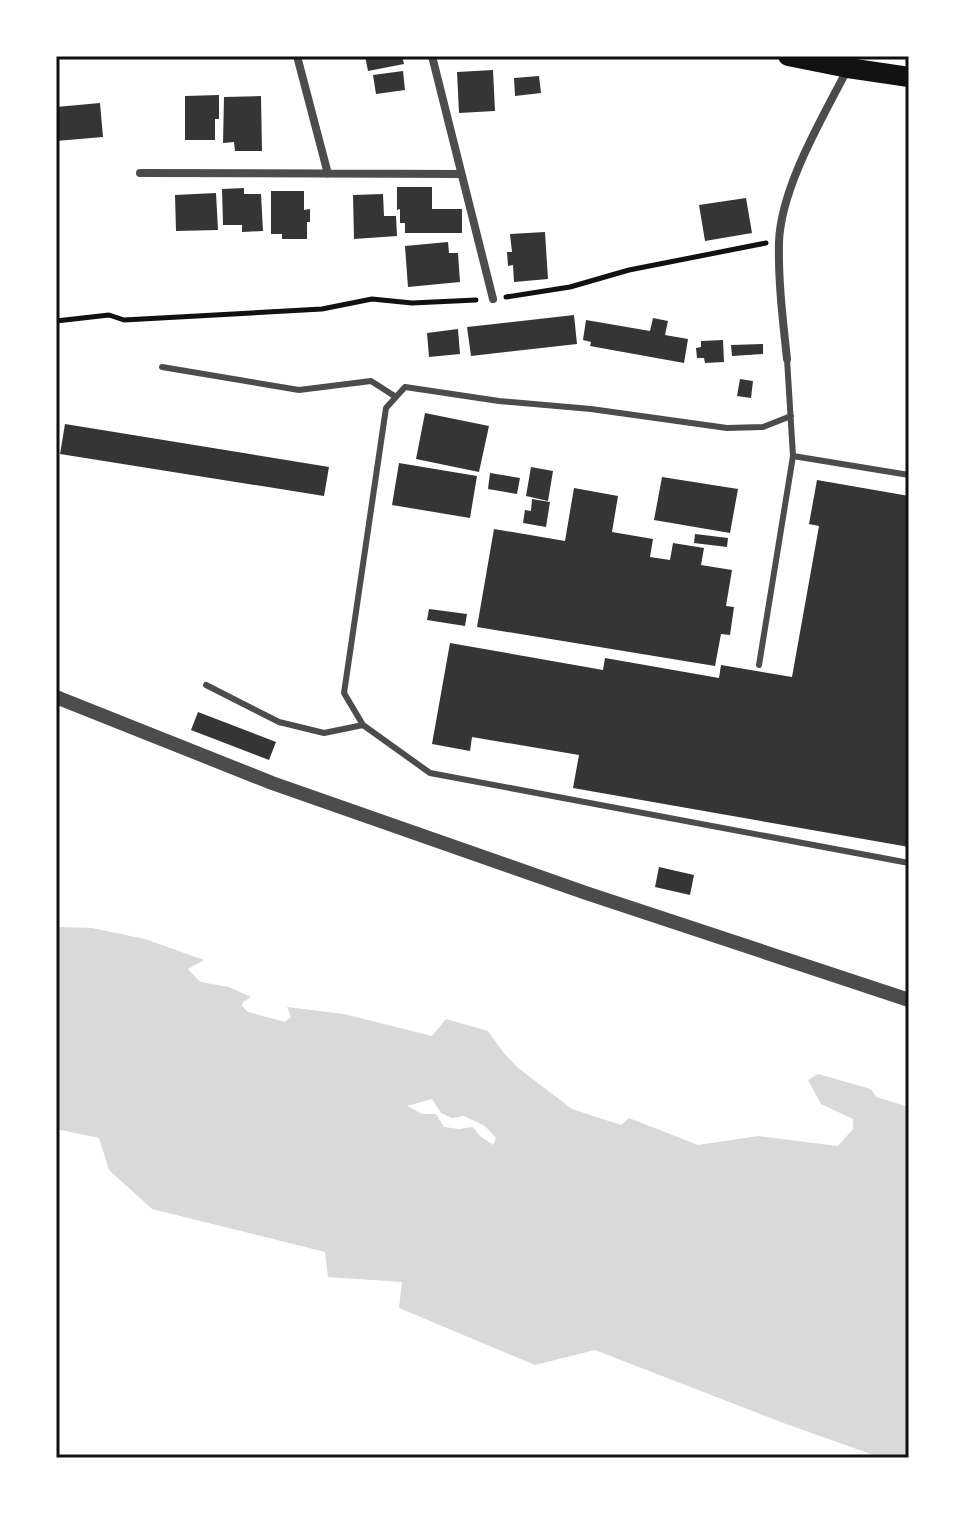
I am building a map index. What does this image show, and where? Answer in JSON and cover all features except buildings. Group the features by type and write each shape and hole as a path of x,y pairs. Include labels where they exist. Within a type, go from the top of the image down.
{"highway":[{"path":"788,56 909,77"}],"street":[{"path":"297,56 328,174"},
{"path":"432,56 493,299"},
{"path":"787,359 779,240 785,209 820,124 848,68"},
{"path":"140,173 461,174"},
{"path":"56,697 272,783 586,893 909,1000"}],"lane":[{"path":"759,665 793,456 787,359"},
{"path":"162,367 299,390 371,381 396,397"},
{"path":"791,416 763,427 727,428 405,387 386,408 344,693 363,725 430,773 909,863"},
{"path":"793,456 909,475"},
{"path":"206,685 279,722 324,733 363,725"}],"path":[{"path":"56,321 109,315 124,320 322,309 372,299 412,303 493,299 570,287 629,270 779,240"}],"shaded area":[{"path":"56,927 92,928 145,939 204,960 188,969 200,982 229,987 251,997 242,1006 248,1012 285,1022 291,1017 287,1007 344,1014 432,1036 446,1019 488,1031 517,1067 572,1109 621,1125 629,1118 698,1145 758,1136 838,1146 853,1129 853,1119 821,1104 808,1080 818,1074 871,1089 876,1097 909,1107 909,1458 882,1458 595,1350 535,1365 399,1308 402,1282 328,1277 325,1252 152,1209 109,1170 99,1138 56,1129","holes":["432,1099 441,1113 452,1118 464,1116 485,1126 496,1138 493,1145 473,1127 444,1127 436,1114 422,1114 407,1106"]}]}
